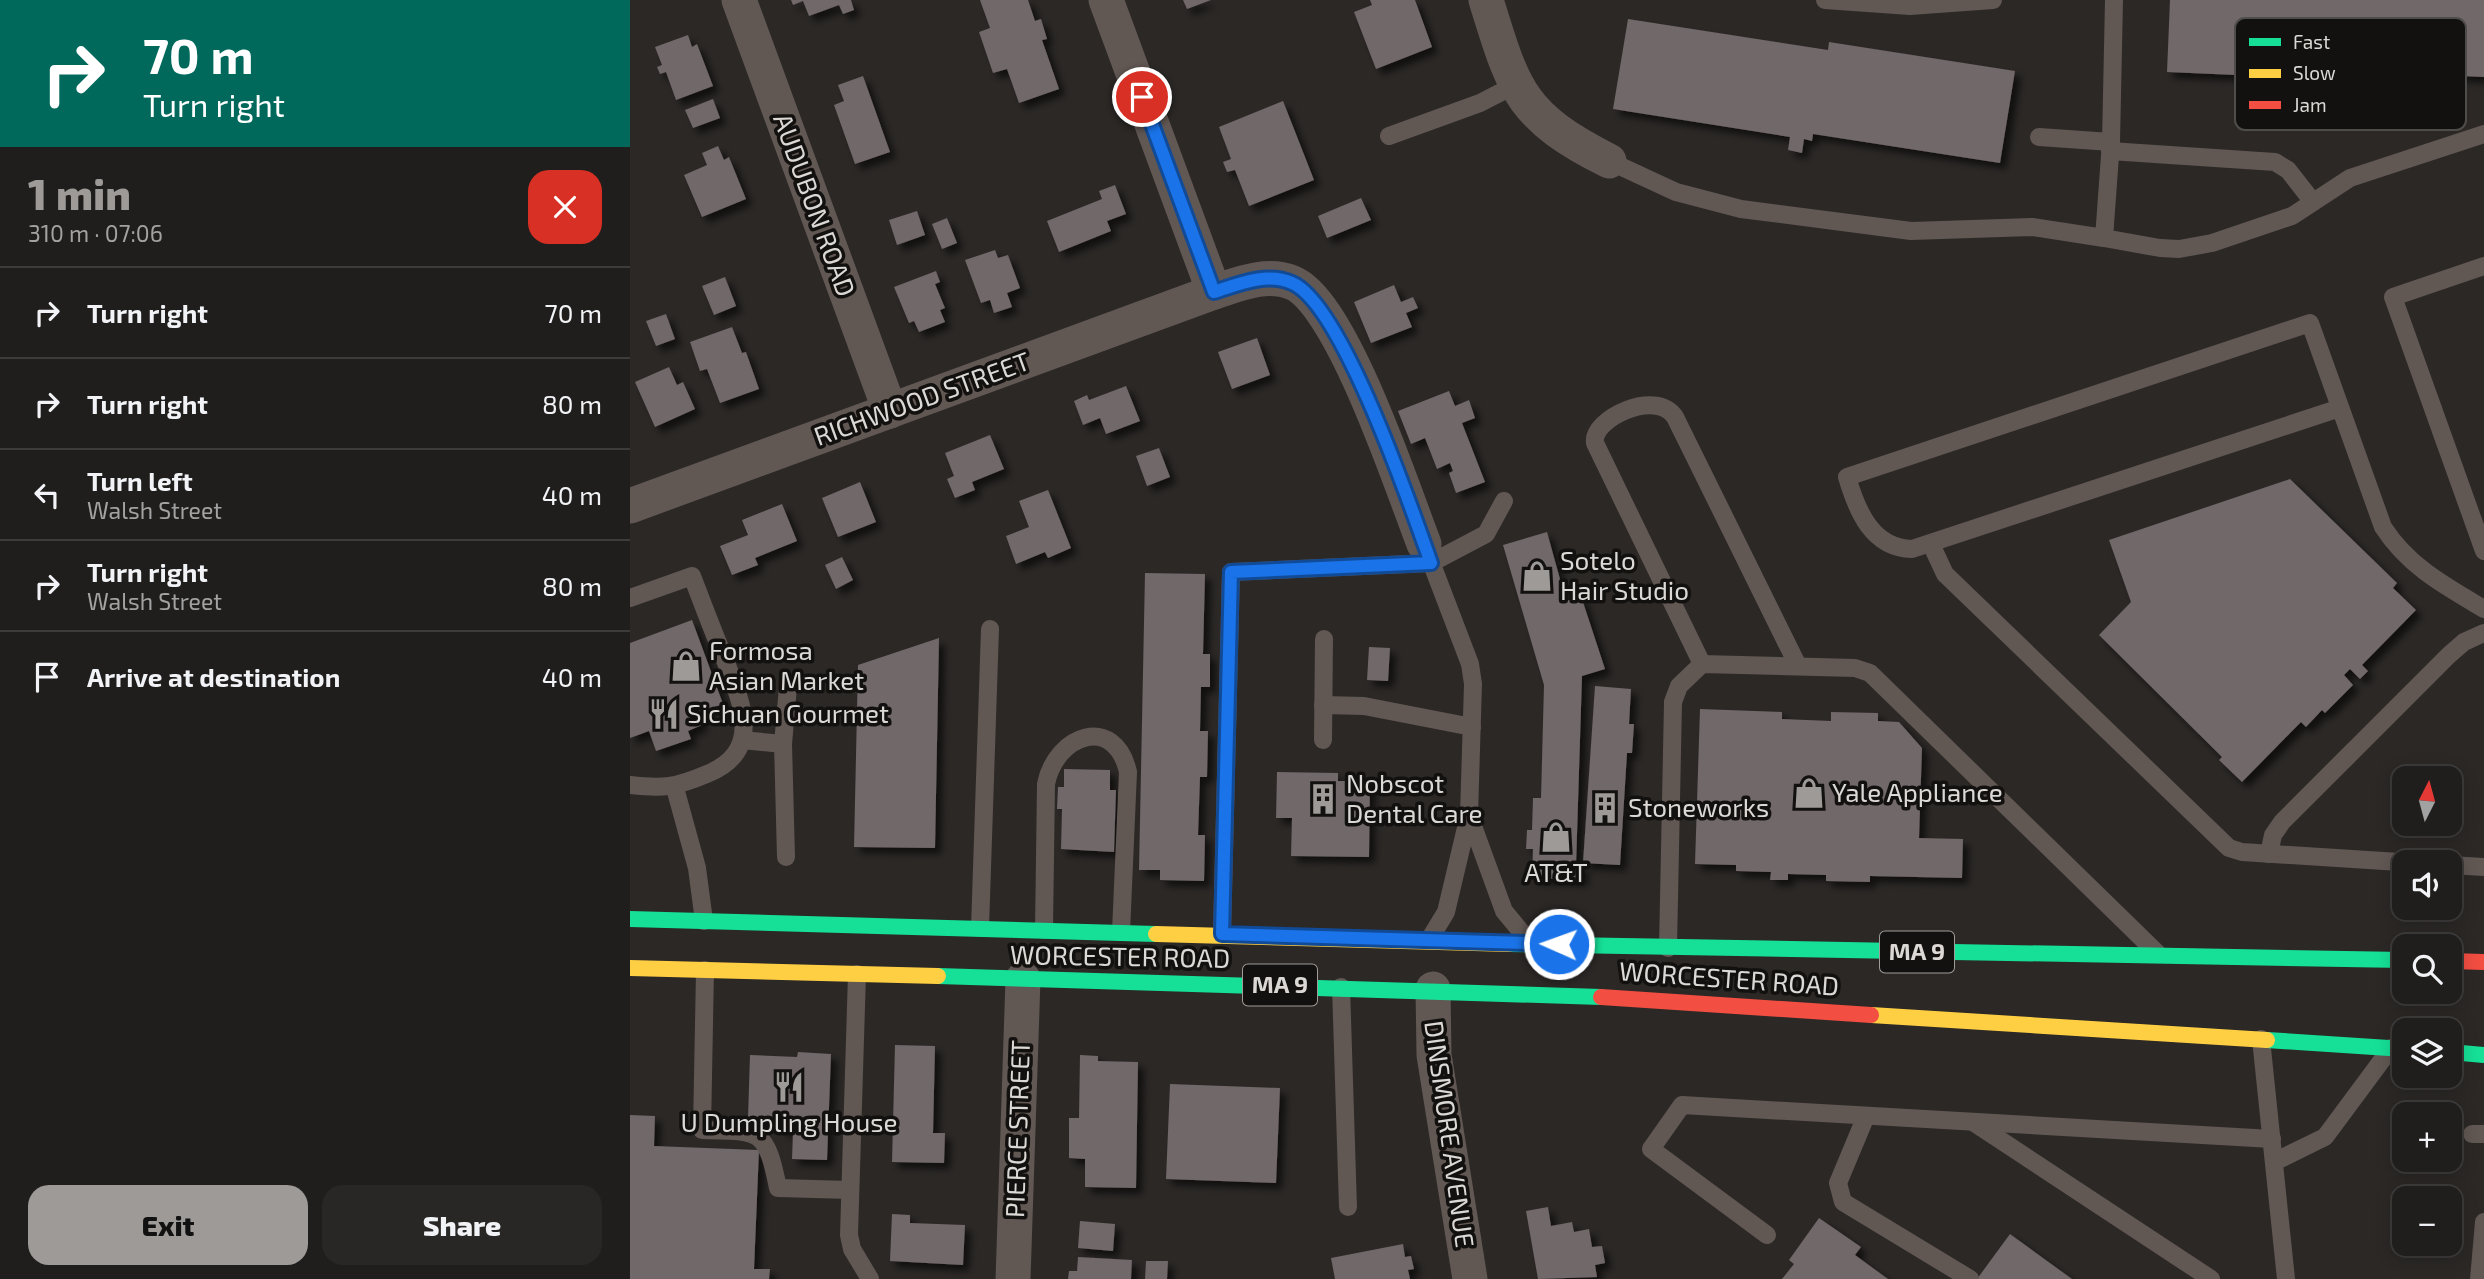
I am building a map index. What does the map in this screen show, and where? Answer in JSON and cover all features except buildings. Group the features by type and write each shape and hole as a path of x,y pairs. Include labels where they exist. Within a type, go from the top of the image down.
{"highway":[{"name":"WORCESTER ROAD","path":"630,919 1668,948 2392,960"},
{"path":"2462,961 2484,962"},
{"name":"WORCESTER ROAD","path":"630,968 1592,995 2392,1049"},
{"path":"2462,1053 2484,1055"}],"street":[{"name":"AUDUBON ROAD","path":"739,0 890,411"},
{"path":"1106,0 1214,292"},
{"path":"1486,0 1515,85 1530,107 1554,129 1609,161"},
{"name":"RICHWOOD STREET","path":"630,506 1214,292 1259,279 1276,279 1292,282 1316,301 1368,402 1428,553"},
{"name":"PIERCE STREET","path":"1013,1279 1023,979"},
{"name":"DINSMORE AVENUE","path":"1433,989 1435,1062 1470,1279"}],"lane":[{"path":"1825,0 1884,6 1993,0"},
{"path":"2104,238 2111,146 2114,0"},
{"path":"1390,136 1480,103 1515,85"},
{"path":"1609,161 1676,192 1741,208 1911,231 2032,227 2160,248 2195,247 2280,221 2350,178 2484,134"},
{"path":"2039,137 2275,162 2288,170 2314,202"},
{"path":"2483,545 2393,297 2484,266"},
{"path":"2340,408 1912,549 1890,546 1864,520 1855,505 1847,477 2310,323 2383,527 2395,546 2416,566 2484,609"},
{"path":"1702,664 1595,443 1594,436 1601,425 1645,404 1666,407 1675,417 1798,667"},
{"path":"1222,934 1231,572 1428,553 1486,534 1504,501"},
{"path":"1931,544 1945,574 2229,848 2269,854 2392,862"},
{"path":"1428,553 1470,664 1473,684 1469,815 1446,912 1429,940"},
{"path":"630,598 692,576 741,704 742,740 725,765 675,788 630,785"},
{"path":"981,928 990,629"},
{"path":"2269,854 2273,835 2282,822 2449,655 2464,642 2484,633"},
{"path":"1323,740 1324,639"},
{"path":"1668,948 1673,702 1679,686 1702,664 1855,668 1879,680 2161,957"},
{"path":"786,857 783,744 788,687"},
{"path":"1324,705 1364,706 1472,727"},
{"path":"1044,930 1046,784 1050,765 1070,743 1084,736 1097,736 1125,758 1128,772 1121,932"},
{"path":"742,740 783,744"},
{"path":"675,788 697,868 704,921"},
{"path":"1469,815 1504,911 1532,943"},
{"path":"2462,866 2484,867"},
{"path":"705,970 702,1130 747,1132 762,1139 771,1152 778,1188 850,1190"},
{"path":"857,974 850,1242 870,1279"},
{"path":"1341,987 1349,1207"},
{"path":"2261,1039 2286,1279"},
{"path":"2274,1162 2325,1137 2392,1056"},
{"path":"1767,1235 1651,1149 1682,1105 2272,1139"},
{"path":"1866,1116 1838,1183 1843,1202 1970,1279"},
{"path":"1973,1122 2211,1279"},
{"path":"2479,1279 2484,1222"}],"traffic: fast":[{"path":"630,919 1156,934"},
{"path":"1509,944 2392,960"},
{"path":"938,976 1601,997"},
{"path":"2267,1040 2392,1048"},
{"path":"2462,1053 2484,1055"}],"traffic: slow":[{"path":"1156,934 1509,944"},
{"path":"630,968 938,976"},
{"path":"1871,1015 2267,1040"}],"traffic: jam":[{"path":"2462,961 2484,962"},
{"path":"1601,997 1871,1015"}],"place":[{"name":"Sotelo Hair Studio","path":"1537,576"},
{"name":"Formosa Asian Market","path":"686,666"},
{"name":"Sichuan Gourmet","path":"664,714"},
{"name":"Yale Appliance","path":"1809,793"},
{"name":"Nobscot Dental Care","path":"1323,799"},
{"name":"Stoneworks","path":"1605,808"},
{"name":"AT&T","path":"1556,837"},
{"name":"U Dumpling House","path":"789,1087"}],"route":[{"path":"1142,97 1214,292 1259,279 1276,279 1292,282 1316,301 1368,402 1431,563 1231,572 1222,934 1559,944"}]}
